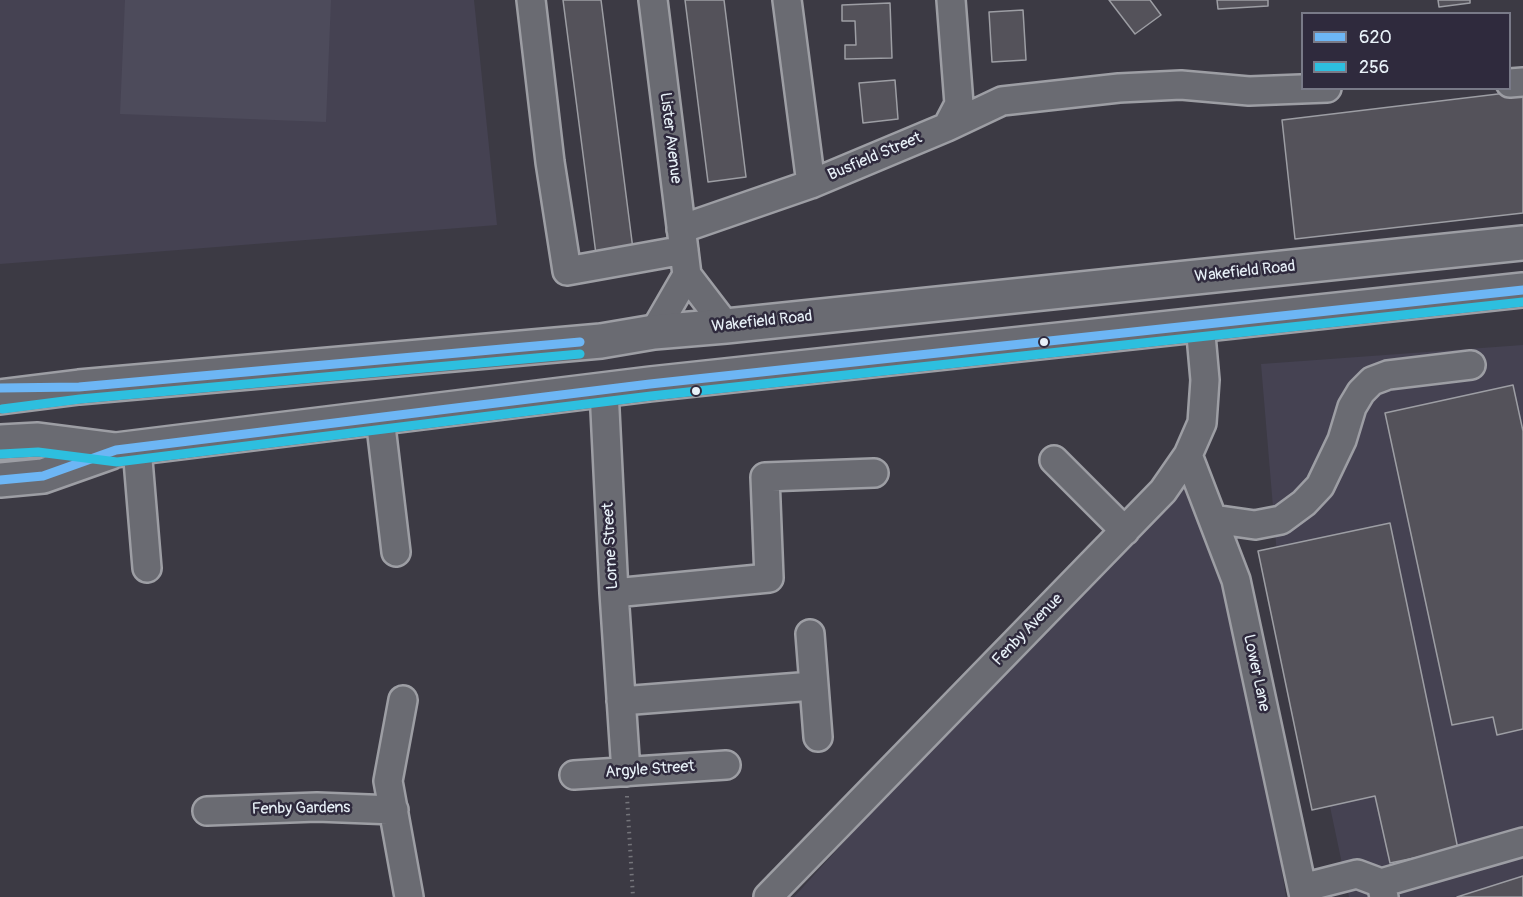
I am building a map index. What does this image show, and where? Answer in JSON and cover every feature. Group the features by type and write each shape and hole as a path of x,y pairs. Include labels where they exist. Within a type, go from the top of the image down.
{"main road":[{"name":"Wakefield Road","path":"0,398 79,387 601,341 654,332 1523,243"},
{"path":"0,480 43,476 126,449 604,390 1523,290"},
{"path":"0,388 79,387"},
{"path":"0,442 38,440 126,449"}],"street":[{"name":"Busfield Street","path":"531,0 550,162 567,271 684,251 811,184 947,127 1002,101 1119,88 1181,85 1249,91 1301,89"},
{"name":"Lister Avenue","path":"652,0 684,251"},
{"path":"787,0 811,184"},
{"path":"947,127 958,104 951,0"},
{"path":"684,251 726,326"},
{"path":"654,332 684,251"},
{"name":"Fenby Avenue","path":"768,897 1163,491 1188,455 1202,423 1205,380 1200,324"},
{"path":"1213,519 1255,525 1281,520 1305,503 1320,486 1342,440 1352,407 1361,392 1372,381 1388,375 1471,365"},
{"name":"Lorne Street","path":"604,390 626,772"},
{"path":"380,418 396,552"},
{"path":"126,449 147,568"},
{"name":"Lower Lane","path":"1188,455 1236,580 1303,893"},
{"path":"1054,460 1125,531"},
{"path":"614,593 769,578 765,477 874,473"},
{"path":"810,634 818,736"},
{"path":"621,701 813,686"},
{"path":"403,700 388,781 409,897"},
{"name":"Argyle Street","path":"574,775 726,765"},
{"name":"Fenby Gardens","path":"207,811 317,807 394,810"},
{"path":"1303,893 1357,874 1382,890 1523,842"}],"path":[{"path":"626,772 633,897"}],"shaded area":[{"path":"0,0 474,0 497,225 0,264"},
{"path":"125,0 331,0 326,122 120,114"},
{"path":"1523,345 1523,897 1349,897 1277,555 1261,364"},
{"path":"1188,455 1236,580 1286,897 794,897 1163,491"}],"building":[{"path":"563,0 601,0 634,257 597,262"},
{"path":"685,0 724,0 746,177 708,182"},
{"path":"1109,0 1150,0 1161,15 1135,34"},
{"path":"1217,0 1268,0 1268,6 1218,9"},
{"path":"1438,0 1470,0 1470,3 1439,7"},
{"path":"890,3 892,58 845,59 845,45 856,45 855,21 842,21 842,5"},
{"path":"1023,10 1026,60 992,62 989,12"},
{"path":"895,80 898,119 863,123 859,83"},
{"path":"1523,91 1523,213 1295,239 1282,120"},
{"path":"1513,385 1523,431 1523,729 1497,735 1493,717 1452,725 1385,413"},
{"path":"1390,523 1458,849 1390,863 1375,796 1312,810 1258,551"},
{"path":"1523,876 1523,897 1457,897"}],"transit line":[{"name":"620","path":"0,480 43,476 116,450 650,384 1523,290"},
{"name":"256","path":"1,454 38,452 117,462 651,396 1523,302"},
{"name":"620","path":"0,388 79,387 580,342"},
{"name":"256","path":"2,409 80,399 580,354"}]}
